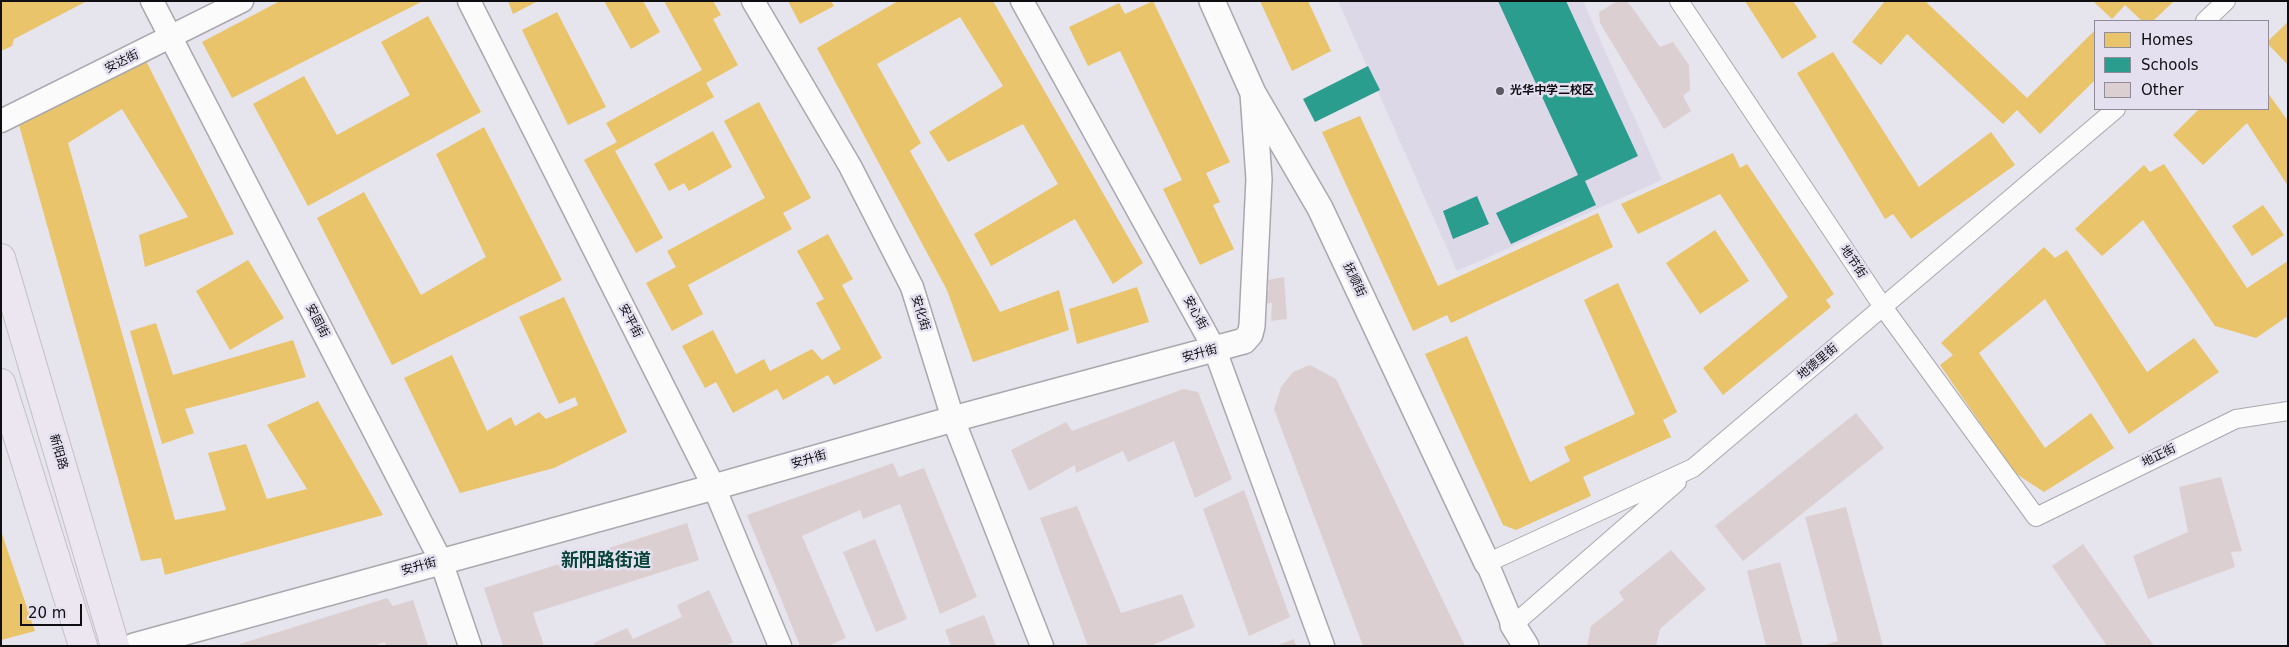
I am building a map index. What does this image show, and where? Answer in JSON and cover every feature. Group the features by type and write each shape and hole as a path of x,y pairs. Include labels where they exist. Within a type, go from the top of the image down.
{"highway":[{"name":"新阳路","path":"1,258 115,646"},
{"path":"1,383 83,646"}],"main road":[{"name":"抚顺街","path":"1212,1 1253,93 1320,208 1487,563"},
{"name":"安升街","path":"134,646 714,487 952,419 1244,341 1250,334 1252,326 1259,179 1253,93"},
{"path":"1518,635 1526,646"}],"street":[{"name":"安固街","path":"152,1 441,561 470,646"},
{"name":"安达街","path":"1,120 171,38 242,1"},
{"name":"安平街","path":"469,1 714,487 780,646"},
{"name":"安化街","path":"753,1 850,166 912,287 952,419 1042,646"},
{"name":"安心街","path":"1022,1 1215,350 1322,646"},
{"name":"地节街","path":"1679,1 1883,307 2036,517"},
{"path":"2206,20 2226,1"},
{"name":"地德里街","path":"1487,563 1693,468 2115,110"},
{"name":"地正街","path":"2036,517 2236,419 2288,411"},
{"path":"1487,563 1518,635 1693,468"}],"shaded area":[{"name":"光华中学二校区","path":"1338,1 1583,1 1662,180 1457,271"}],"building: Homes":[{"path":"1,1 87,1 14,39 12,46 1,51"},
{"path":"280,1 423,1 232,98 202,42"},
{"path":"508,1 538,1 513,14"},
{"path":"604,1 643,1 660,32 631,49"},
{"path":"664,1 713,1 721,15 713,19 738,65 706,83 714,97 615,151 663,238 636,253 584,160 617,142 606,123 702,70"},
{"path":"788,1 831,1 834,6 800,24"},
{"path":"898,1 993,1 1143,263 1113,284 1075,219 991,266 974,234 1058,184 1023,124 948,162 929,132 1003,86 960,17 877,64 921,143 910,151 1000,312 1059,290 1069,330 973,362 947,290 817,48"},
{"path":"1153,1 1230,162 1206,173 1220,202 1213,205 1234,249 1200,265 1163,189 1182,180 1120,51 1088,66 1069,27 1119,3 1125,14"},
{"path":"1260,1 1308,1 1331,51 1292,71"},
{"path":"1745,1 1793,1 1817,37 1782,59"},
{"path":"1885,1 1925,1 2027,98 2094,31 2094,81 2040,134 2017,110 2003,124 1907,34 1881,65 1852,42"},
{"path":"2093,1 2174,1 2154,20 2141,20 2125,5 2112,19"},
{"path":"557,12 606,107 568,125 522,30"},
{"path":"428,16 481,112 308,206 253,104 304,76 337,135 410,95 381,42"},
{"path":"2288,22 2288,65 2269,45 2269,40"},
{"path":"1833,52 1919,187 1991,132 2015,165 1911,239 1893,214 1885,219 1797,73"},
{"path":"146,61 234,234 145,267 139,235 188,217 122,109 68,143 175,520 226,510 208,453 246,444 267,499 307,489 267,425 318,401 383,515 165,575 161,558 141,561 19,125"},
{"path":"2269,94 2288,121 2288,186 2247,123 2203,165 2173,135 2198,110 2269,110"},
{"path":"759,102 811,198 783,213 792,229 688,285 703,314 672,331 646,283 676,267 667,251 765,198 724,121"},
{"path":"1360,116 1438,286 1598,213 1613,247 1451,323 1447,315 1413,331 1322,132"},
{"path":"484,127 562,280 392,365 317,218 364,192 421,295 486,257 436,154"},
{"path":"713,131 732,167 689,191 684,183 669,191 654,164"},
{"path":"1733,153 1740,168 1747,164 1834,294 1826,300 1831,307 1723,395 1703,368 1788,297 1720,194 1638,234 1621,204"},
{"path":"2164,164 2247,288 2288,261 2288,316 2256,338 2215,326 2143,220 2102,256 2075,229 2144,165 2150,172"},
{"path":"2263,205 2284,235 2252,256 2232,226"},
{"path":"1715,230 1749,281 1700,314 1666,263"},
{"path":"828,234 853,279 842,285 882,358 834,385 828,375 783,400 777,389 733,413 716,382 705,388 682,346 713,330 736,374 764,359 770,371 812,349 822,360 841,349 816,303 824,299 797,251"},
{"path":"2044,247 2055,258 2067,250 2147,372 2194,338 2219,372 2129,434 2045,299 1979,353 2045,448 2091,413 2114,448 2044,492 2015,473 1940,365 1953,355 1941,343"},
{"path":"248,260 284,318 230,350 196,291"},
{"path":"1618,283 1677,412 1663,420 1671,437 1583,477 1591,496 1516,530 1503,525 1425,354 1467,336 1530,482 1570,461 1564,447 1635,414 1584,300"},
{"path":"1137,287 1149,322 1077,344 1069,309"},
{"path":"564,297 627,432 554,468 460,493 404,378 452,355 487,431 511,417 515,426 539,412 546,419 578,405 575,397 559,404 519,317"},
{"path":"156,323 173,375 293,340 306,377 185,409 194,433 162,444 130,331"},
{"path":"1,531 35,631 1,640"}],"building: Schools":[{"path":"1498,1 1566,1 1638,156 1585,181 1596,205 1511,244 1496,213 1578,175"},
{"path":"1368,66 1380,90 1315,122 1303,99"},
{"path":"1477,196 1489,224 1453,239 1443,211"}],"building: Other":[{"path":"1618,1 1626,1 1631,6 1660,47 1673,42 1689,65 1690,90 1683,96 1691,111 1664,129 1600,23 1599,12"},
{"path":"1284,277 1287,319 1271,321 1272,303 1266,303 1265,291 1269,290 1268,280"},
{"path":"1310,365 1336,379 1465,646 1363,646 1274,409 1281,387 1293,372"},
{"path":"1183,389 1198,392 1232,479 1195,498 1174,441 1128,462 1123,451 1076,473 1075,465 1029,491 1011,450 1066,422 1072,431"},
{"path":"1856,413 1884,448 1743,561 1715,526"},
{"path":"893,463 899,477 924,468 977,597 940,614 900,504 863,519 860,510 802,536 846,638 828,646 800,646 747,515"},
{"path":"2221,477 2242,551 2231,552 2235,567 2148,599 2133,556 2188,532 2179,487"},
{"path":"1244,490 1290,617 1249,636 1203,509"},
{"path":"1077,506 1121,613 1182,594 1195,627 1150,646 1088,646 1040,518"},
{"path":"1846,507 1883,646 1822,646 1838,641 1805,517"},
{"path":"687,523 699,560 533,613 544,646 503,646 484,588"},
{"path":"875,539 907,619 876,632 843,552"},
{"path":"2083,544 2154,646 2107,646 2052,566"},
{"path":"1671,550 1706,589 1660,629 1656,646 1587,646 1591,626 1624,600 1619,592"},
{"path":"1780,562 1803,646 1766,646 1747,571"},
{"path":"709,590 733,642 726,646 595,646 594,643 627,628 633,639 682,617 677,605"},
{"path":"387,598 393,606 413,600 428,646 386,646 385,642 373,646 240,646 240,644"},
{"path":"984,615 996,646 951,646 945,630"},
{"path":"1294,639 1296,646 1276,646"}],"place":[{"name":"光华中学二校区","path":"1500,91"}],"district":[{"name":"新阳路街道","path":"606,561"}]}
